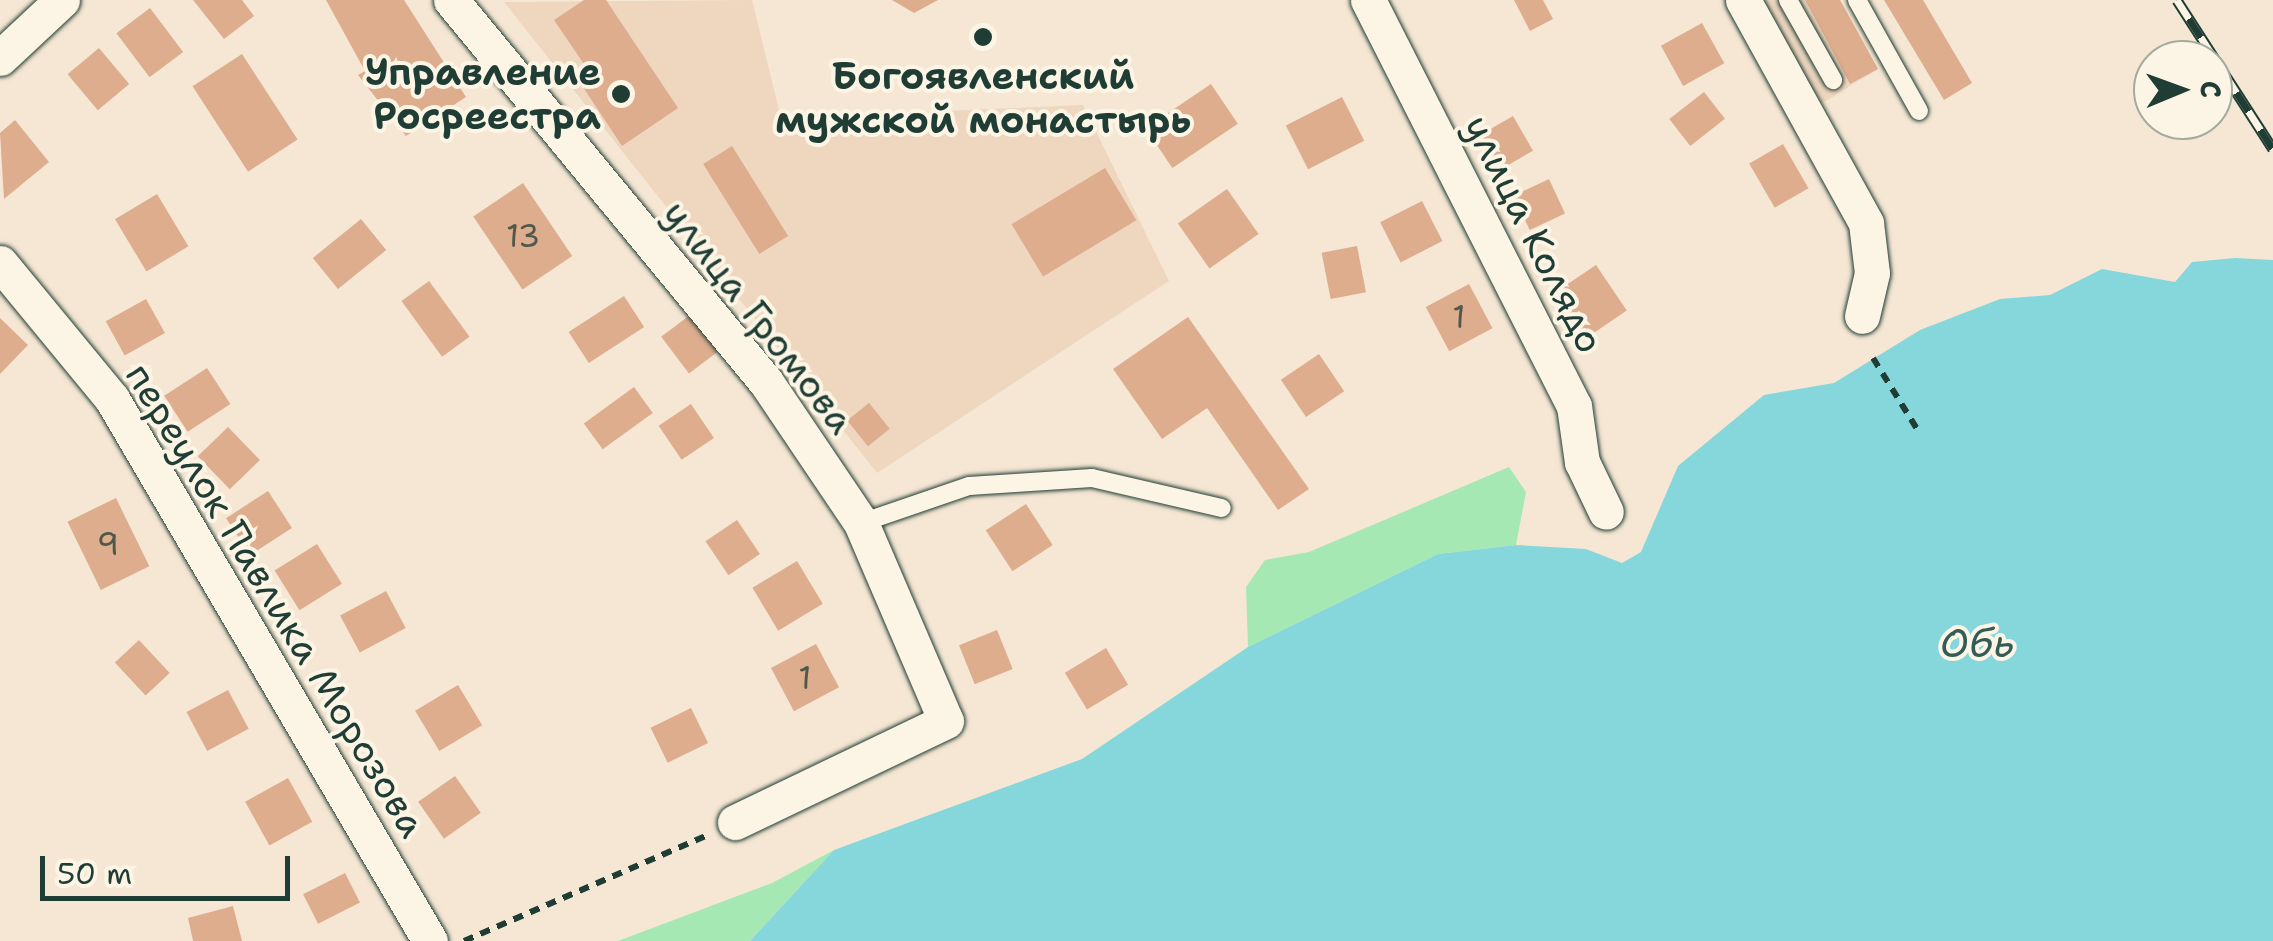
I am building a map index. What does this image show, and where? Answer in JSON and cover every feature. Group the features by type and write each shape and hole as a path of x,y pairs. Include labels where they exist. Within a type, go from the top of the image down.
{"street":[{"path":"0,58 62,0"},
{"name":"улица Громова","path":"450,0 766,382 861,523 946,721 735,822"},
{"name":"улица Колядо","path":"1368,0 1574,406 1582,462 1606,512"},
{"path":"1744,0 1866,223 1872,273 1862,316"},
{"name":"переулок Павлика Морозова","path":"0,264 112,399 430,941"}],"lane":[{"path":"1788,0 1833,80"},
{"path":"1857,0 1918,111"},
{"path":"861,523 970,486 1092,478 1222,508"}],"path":[{"path":"1873,358 1918,429"},
{"path":"464,941 735,822"}],"shaded area":[{"path":"752,0 781,118 1083,105 1169,281 877,473 504,2"},
{"path":"1758,0 1840,0 1878,69 1816,107"}],"green space":[{"path":"1509,467 1526,492 1516,545 1438,554 1248,647 1246,587 1265,560 1309,552"},
{"path":"834,850 750,941 618,941 772,883"}],"water":[{"name":"Обь","path":"2273,260 2273,941 750,941 834,850 1082,759 1248,647 1438,554 1516,545 1586,549 1622,563 1641,552 1678,466 1764,395 1834,383 1920,330 2000,299 2050,295 2102,269 2175,282 2192,262"}],"building":[{"path":"193,0 242,0 254,16 224,39"},
{"path":"326,0 404,0 466,97 406,136 358,75 365,71"},
{"path":"584,0 606,0 678,108 622,146 577,78 588,70 554,20"},
{"path":"892,0 938,0 914,13"},
{"path":"1514,0 1543,0 1553,19 1530,31"},
{"path":"1805,0 1840,0 1878,69 1850,84"},
{"path":"1884,0 1923,0 1972,83 1944,100"},
{"path":"150,8 183,52 150,77 116,33"},
{"path":"1702,23 1724,63 1683,86 1661,46"},
{"path":"99,48 129,84 98,110 68,74"},
{"path":"242,54 298,140 248,172 193,86"},
{"path":"1211,84 1238,124 1172,168 1146,128"},
{"path":"1704,92 1725,119 1690,146 1669,119"},
{"path":"1342,97 1364,141 1308,169 1286,126"},
{"path":"1513,116 1533,151 1499,170 1479,136"},
{"path":"15,120 49,162 4,199 0,133"},
{"path":"1783,144 1808,188 1775,208 1749,164"},
{"path":"732,146 788,236 759,254 703,164"},
{"path":"1105,168 1136,220 1043,276 1012,224"},
{"path":"1549,179 1565,213 1530,230 1514,195"},
{"path":"523,183 572,256 522,290 473,217"},
{"path":"1227,189 1259,234 1209,268 1178,223"},
{"path":"157,194 188,246 146,272 115,219"},
{"path":"1422,201 1442,241 1401,262 1380,222"},
{"path":"361,219 386,250 338,289 313,258"},
{"path":"1357,246 1366,292 1331,299 1322,253"},
{"path":"1596,265 1627,311 1587,337 1556,292"},
{"path":"429,281 470,337 442,357 401,301"},
{"path":"1469,284 1492,328 1449,351 1426,307"},
{"path":"624,296 644,327 589,363 569,332"},
{"path":"146,299 165,333 125,355 106,321"},
{"path":"694,312 722,349 689,373 661,337"},
{"path":"1188,317 1309,489 1278,510 1207,408 1162,439 1113,369"},
{"path":"0,318 28,345 0,374"},
{"path":"1319,354 1344,391 1306,417 1281,380"},
{"path":"207,368 230,404 188,432 164,396"},
{"path":"634,387 653,413 603,449 584,423"},
{"path":"869,403 890,429 868,446 847,421"},
{"path":"691,404 714,438 682,460 659,426"},
{"path":"228,427 260,460 230,489 198,456"},
{"path":"268,491 292,528 250,555 226,518"},
{"path":"116,498 149,566 101,590 67,522"},
{"path":"1026,504 1053,545 1012,571 986,530"},
{"path":"737,520 760,554 728,575 705,541"},
{"path":"317,544 342,584 300,610 275,570"},
{"path":"797,561 823,604 778,631 752,588"},
{"path":"386,591 406,628 360,652 340,615"},
{"path":"997,630 1013,669 975,684 959,645"},
{"path":"139,640 170,673 146,695 115,663"},
{"path":"816,644 839,687 794,711 771,668"},
{"path":"1106,648 1128,685 1087,710 1065,673"},
{"path":"458,685 482,725 439,751 415,711"},
{"path":"228,690 249,729 207,751 187,712"},
{"path":"691,708 708,743 668,763 651,728"},
{"path":"455,776 481,813 444,839 418,802"},
{"path":"288,778 312,822 269,845 245,802"},
{"path":"345,873 360,902 318,924 303,894"},
{"path":"233,906 242,941 193,941 188,918"}],"railway":[{"path":"2177,0 2273,149"}],"place":[{"name":"Богоявленский мужской монастырь","path":"983,37"},
{"name":"Управление Росреестра","path":"621,94"}]}
